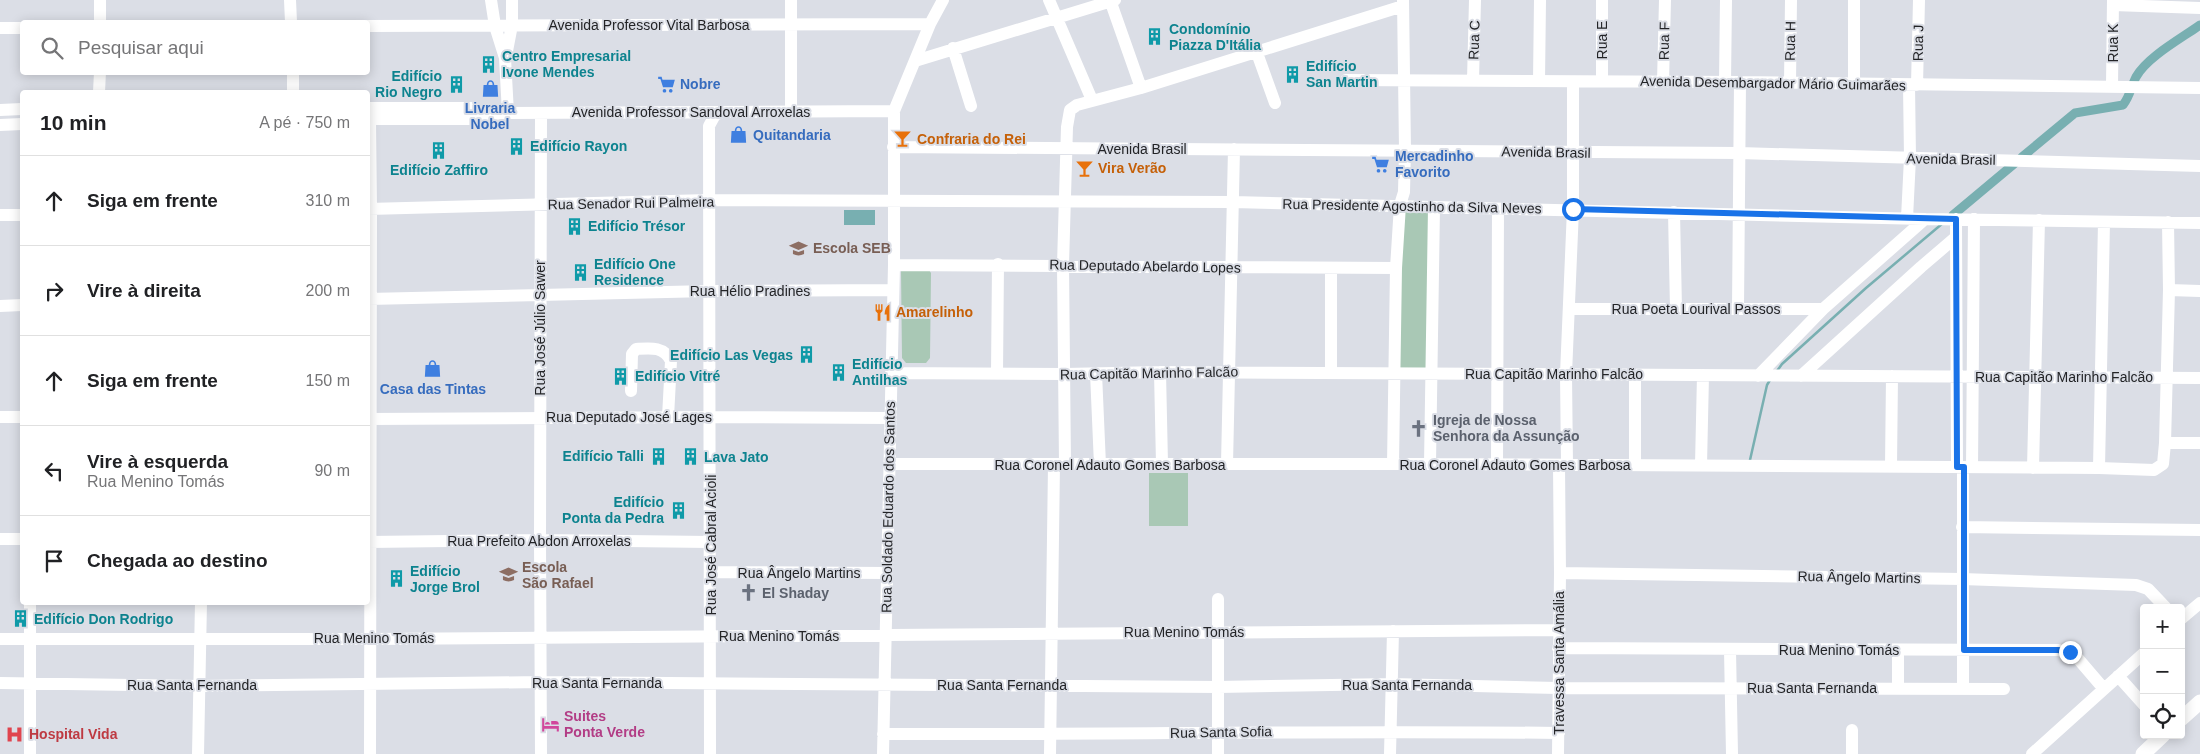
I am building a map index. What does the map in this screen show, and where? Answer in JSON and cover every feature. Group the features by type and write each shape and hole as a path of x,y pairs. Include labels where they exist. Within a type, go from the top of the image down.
{"main road":[{"path":"2185,715 2200,702"},
{"path":"2143,754 2159,739"}],"street":[{"path":"100,0 100,20"},
{"path":"290,0 291,20"},
{"path":"491,0 495,26 505,58 508,113"},
{"path":"505,58 512,25 512,0"},
{"path":"790,0 791,111"},
{"path":"894,111 930,24 944,0"},
{"path":"1049,0 1092,100"},
{"path":"915,61 1112,0 1141,88"},
{"name":"Rua C","path":"1472,80 1475,0"},
{"path":"1539,81 1540,0"},
{"name":"Rua E","path":"1602,0 1602,81"},
{"name":"Rua F","path":"1663,82 1664,0"},
{"path":"1725,82 1726,0"},
{"name":"Rua H","path":"1790,83 1791,0"},
{"path":"1854,0 1854,84"},
{"name":"Rua J","path":"1907,218 1919,0"},
{"path":"1050,754 1052,634 1065,374 1063,265 1066,149 1070,110 1077,105 1092,100 1141,88 1257,53 1403,3 1402,79 1405,150 1404,192 1400,205 1396,268 1393,464"},
{"path":"2113,3 2200,8"},
{"name":"Rua K","path":"2112,86 2113,3"},
{"name":"Avenida Professor Vital Barbosa","path":"370,26 930,24"},
{"path":"0,28 20,28"},
{"path":"952,48 971,106"},
{"path":"1257,53 1275,103"},
{"path":"99,90 100,75"},
{"path":"293,75 293,90"},
{"name":"Avenida Desembargador Mário Guimarães","path":"1346,80 1740,82 2200,88"},
{"name":"Travessa Santa Amália","path":"1558,754 1558,630 1573,209 1573,82"},
{"path":"1738,308 1740,82"},
{"name":"Avenida Professor Sandoval Arroxelas","path":"370,114 474,108 487,114 894,111"},
{"path":"0,110 20,109"},
{"name":"Rua Soldado Eduardo dos Santos","path":"883,754 894,265 894,111"},
{"path":"694,112 703,116 709,126"},
{"path":"709,126 715,115 722,112"},
{"name":"Rua José Júlio Sawer","path":"541,113 540,637 542,754"},
{"path":"0,125 20,124"},
{"name":"Rua José Cabral Acioli","path":"709,126 711,417 710,754"},
{"name":"Avenida Brasil","path":"893,147 1739,153 2200,166"},
{"path":"1227,464 1234,149"},
{"name":"Rua Senador Rui Palmeira","path":"370,209 709,200 894,200"},
{"name":"Rua Presidente Agostinho da Silva Neves","path":"894,200 1233,202 1925,219 2200,223"},
{"path":"1430,464 1433,374 1434,207"},
{"path":"1497,465 1498,209"},
{"path":"1674,212 1676,309"},
{"path":"0,215 20,215"},
{"path":"1758,376 1824,309 1925,219"},
{"path":"1956,219 1956,377 1964,467"},
{"path":"1963,688 1962,527 1964,467 1974,376 1974,219"},
{"path":"2033,468 2039,220"},
{"path":"2099,468 2104,222"},
{"path":"2168,222 2169,290 2166,443 2200,443"},
{"path":"1801,376 1956,237"},
{"path":"997,373 998,264"},
{"name":"Rua Deputado Abelardo Lopes","path":"894,265 998,264 1396,268"},
{"path":"1331,268 1331,372"},
{"name":"Rua Hélio Pradines","path":"370,299 709,291 893,290"},
{"path":"2169,290 2200,291"},
{"path":"0,306 20,305"},
{"name":"Rua Poeta Lourival Passos","path":"1569,310 1824,309"},
{"path":"631,391 632,354 636,349 655,347 668,355 671,361 668,417"},
{"path":"1160,372 1162,464"},
{"name":"Rua Capitão Marinho Falcão","path":"891,373 1331,372 1395,375 1497,373 2200,378"},
{"path":"874,418 882,415 887,406 891,373"},
{"path":"891,387 895,380 908,373"},
{"path":"1096,373 1100,465"},
{"path":"1634,375 1634,465"},
{"path":"1701,465 1703,375"},
{"path":"1891,466 1892,376"},
{"path":"0,417 20,417"},
{"name":"Rua Deputado José Lages","path":"370,419 890,418"},
{"name":"Rua Coronel Adauto Gomes Barbosa","path":"890,464 1701,465 2154,470 2161,466 2166,443"},
{"path":"1962,527 2200,530"},
{"path":"0,539 20,539"},
{"name":"Rua Prefeito Abdon Arroxelas","path":"370,542 540,540 711,542"},
{"path":"370,542 370,754"},
{"name":"Rua Ângelo Martins","path":"710,572 887,573"},
{"name":"Rua Ângelo Martins","path":"1560,573 1962,579 2136,585 2148,588 2163,604"},
{"path":"1218,599 1218,754"},
{"path":"2185,616 2200,602"},
{"path":"30,605 30,754"},
{"path":"198,754 201,605"},
{"name":"Rua Menino Tomás","path":"0,639 371,639 1558,630"},
{"path":"1390,754 1393,631"},
{"name":"Rua Menino Tomás","path":"1558,648 2058,650 2070,652 2077,657 2104,689"},
{"path":"1730,650 1732,754"},
{"path":"1898,650 1898,688"},
{"path":"2032,754 2140,657"},
{"path":"2118,676 2140,701"},
{"name":"Rua Santa Fernanda","path":"0,683 199,686 541,682 1218,686 1392,684 1558,688 2004,689"},
{"path":"1852,730 1852,754"},
{"name":"Rua Santa Sofia","path":"883,734 1051,735 1390,731 1559,733"}],"green space":[{"path":"1400,205 1434,207 1433,374 1395,375"},
{"path":"927,267 931,273 930,358 926,363 906,363 902,358 901,270"},
{"path":"1149,473 1188,473 1188,526 1149,526"}],"water":[{"path":"844,210 875,210 875,225 844,225"}],"waterway":[{"path":"2022,157 2075,113 2123,105 2136,77 2148,62 2165,48 2200,25"},
{"path":"1953,215 2014,164"},
{"path":"1777,371 1782,364 1866,288 1943,223"},
{"path":"1750,460 1767,385 1770,380"}],"place":[{"name":"Condomínio Piazza D'Itália","path":"1155,37"},
{"name":"Centro Empresarial Ivone Mendes","path":"488,64"},
{"name":"Edifício San Martin","path":"1292,74"},
{"name":"Edifício Rio Negro","path":"456,84"},
{"name":"Nobre","path":"666,84"},
{"name":"Livraria Nobel","path":"490,88"},
{"name":"Quitandaria","path":"739,135"},
{"name":"Confraria do Rei","path":"903,139"},
{"name":"Edifício Rayon","path":"516,146"},
{"name":"Edifício Zaffiro","path":"439,150"},
{"name":"Mercadinho Favorito","path":"1381,164"},
{"name":"Vira Verão","path":"1084,168"},
{"name":"Edifício Trésor","path":"574,226"},
{"name":"Escola SEB","path":"799,248"},
{"name":"Edifício One Residence","path":"580,272"},
{"name":"Amarelinho","path":"882,312"},
{"name":"Edifício Las Vegas","path":"807,355"},
{"name":"Casa das Tintas","path":"433,369"},
{"name":"Edifício Antilhas","path":"838,372"},
{"name":"Edifício Vitré","path":"621,376"},
{"name":"Igreja de Nossa Senhora da Assunção","path":"1419,428"},
{"name":"Edifício Talli","path":"658,456"},
{"name":"Lava Jato","path":"690,457"},
{"name":"Edifício Ponta da Pedra","path":"678,510"},
{"name":"Escola São Rafael","path":"508,575"},
{"name":"Edifício Jorge Brol","path":"396,579"},
{"name":"El Shaday","path":"748,593"},
{"name":"Edifício Don Rodrigo","path":"20,619"},
{"name":"Suites Ponta Verde","path":"550,724"},
{"name":"Hospital Vida","path":"15,734"}],"route":[{"path":"1573,209 1956,219 1957,467 1964,467 1962,527 1964,650 2065,650 2070,652"}]}
